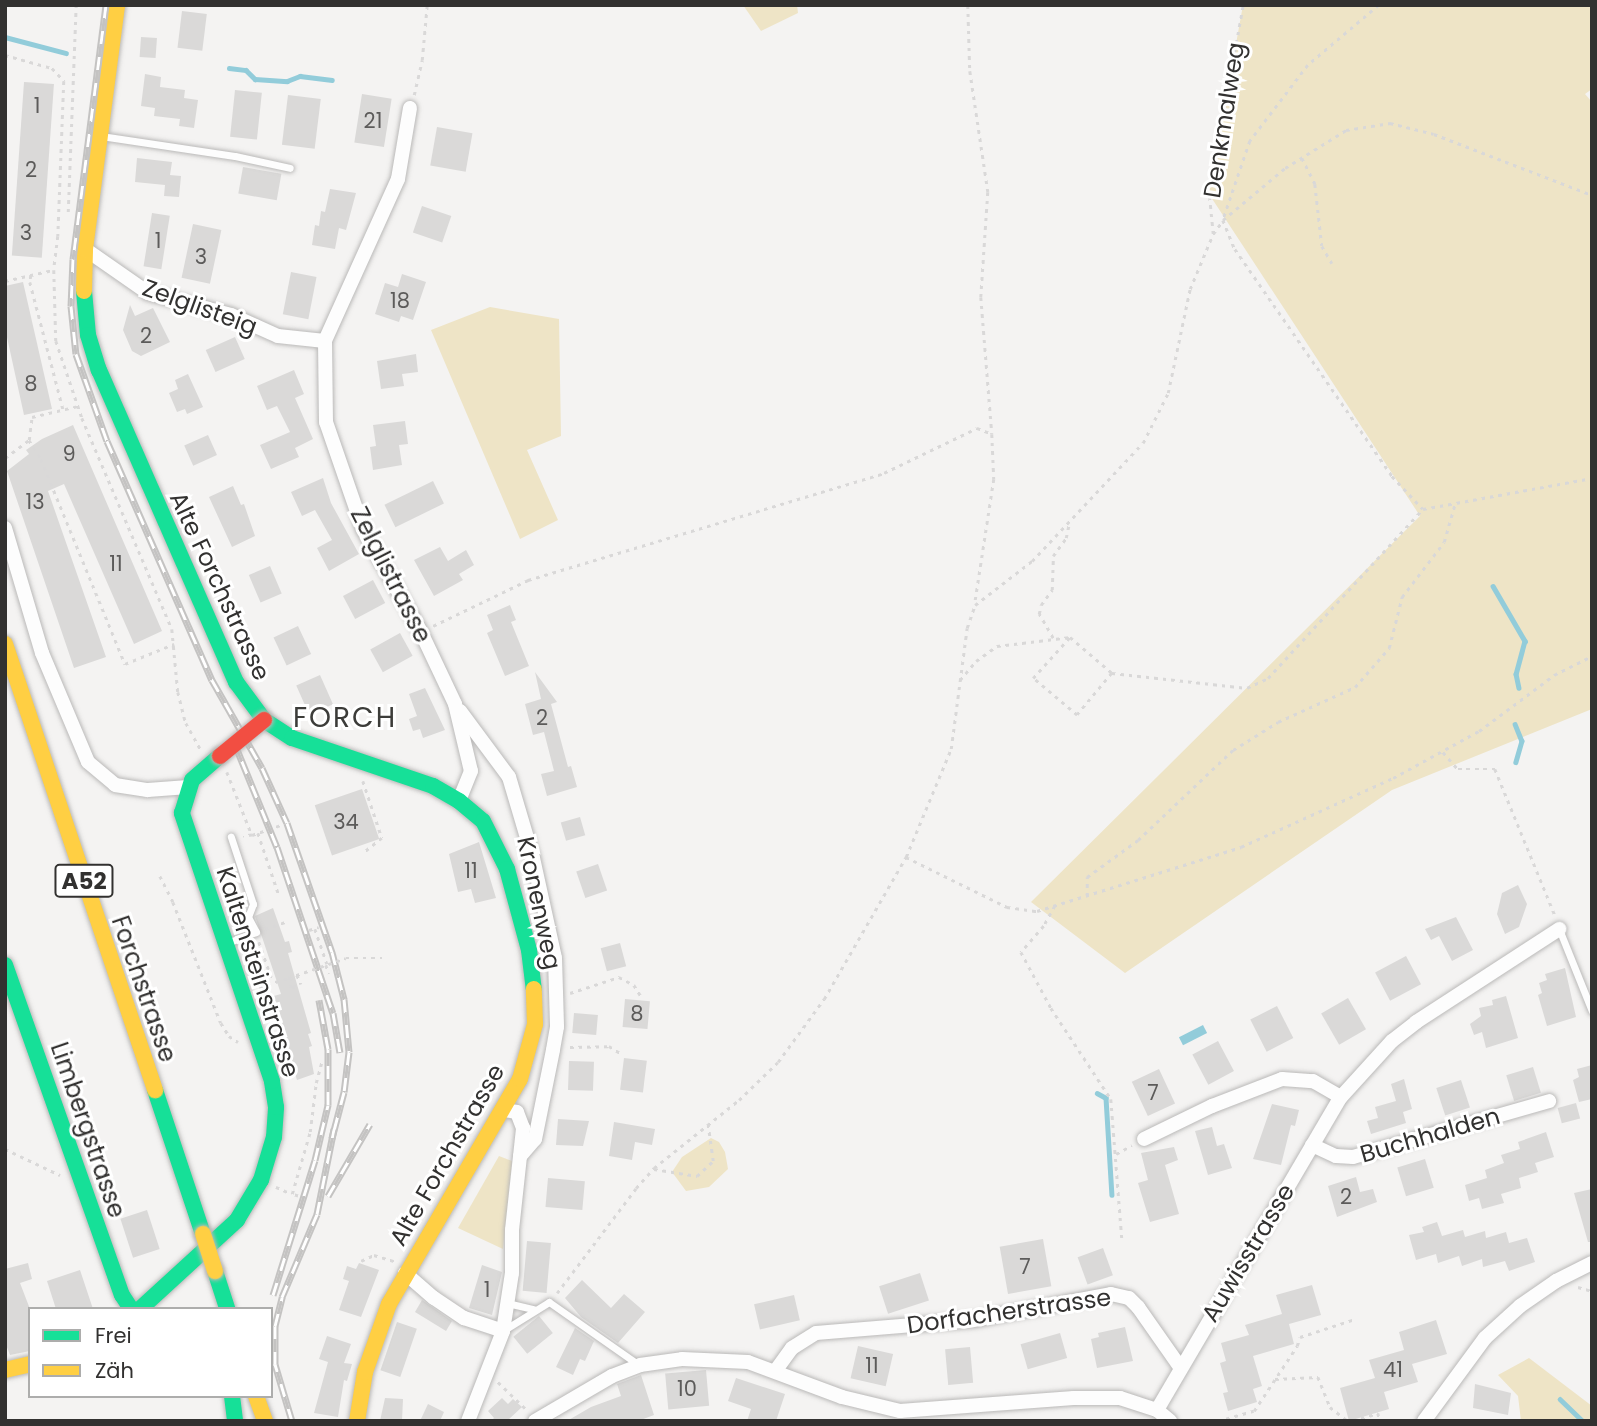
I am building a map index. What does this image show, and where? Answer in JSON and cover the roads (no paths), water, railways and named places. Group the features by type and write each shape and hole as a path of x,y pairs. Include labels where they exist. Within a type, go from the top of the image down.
{"main road":[{"name":"Alte Forchstrasse","path":"117,5 85,249 84,301 88,335 99,370 222,653 236,682 264,720 292,738 433,786 459,801 483,821 506,869 529,950 536,998 535,1024 520,1079 505,1110 402,1268 365,1371 357,1421"},
{"name":"Forchstrasse","path":"5,644 198,1239"},
{"name":"Forchstrasse","path":"5,680 210,1274 226,1307"},
{"path":"188,787 264,720"},
{"name":"Kaltensteinstrasse","path":"142,1307 237,1220 269,1162 276,1107 272,1081 182,813 188,787"},
{"name":"Limbergstrasse","path":"5,965 122,1295 130,1307"},
{"name":"Forchstrasse","path":"210,1274 215,1307"},
{"path":"5,1370 28,1364"},
{"path":"232,1398 235,1421"},
{"path":"241,1398 247,1421"},
{"path":"254,1398 258,1421"},
{"path":"255,1398 265,1421"}],"street":[{"name":"Zelglistrasse","path":"411,108 398,179 325,341 326,422 363,529 421,632 455,704 471,771 459,801"},
{"name":"Zelglisteig","path":"85,249 148,293 231,316 278,336 325,341"},
{"path":"5,528 42,653 88,762 115,785 148,790 188,787"},
{"name":"Kronenweg","path":"455,704 509,777 533,858 555,958 553,1050 535,1139 520,1156"},
{"name":"Auwisstrasse","path":"1157,1410 1341,1097 1392,1041 1416,1022 1559,929"},
{"path":"1144,1139 1212,1106 1282,1079 1313,1081 1341,1097"},
{"name":"Buchhalden","path":"1312,1144 1336,1156 1353,1157 1549,1101"},
{"name":"Kronenweg","path":"468,1421 485,1370 503,1331 507,1303 522,1119 517,1112 505,1110"},
{"path":"1426,1420 1485,1338 1520,1306 1556,1281 1592,1263"},
{"path":"402,1268 434,1298 464,1318 503,1331"},
{"name":"Dorfacherstrasse","path":"776,1370 792,1348 816,1333 973,1320 1111,1294 1129,1298 1138,1307 1180,1367"},
{"path":"536,1420 583,1390 640,1365 682,1359 748,1362 776,1370 842,1397 900,1411 1074,1398 1120,1398 1157,1410 1170,1421"}],"lane":[{"path":"100,136 234,156 290,169"},
{"path":"226,943 256,932 248,917 253,904 231,837"},
{"path":"1559,929 1592,1011"},
{"path":"503,1331 549,1302 640,1365"},
{"path":"507,1303 534,1309"}],"water":[{"path":"1203,1025 1207,1033 1183,1045 1179,1037"}],"waterway":[{"path":"5,37 66,53"},
{"path":"229,68 246,70 255,79 287,81 300,76 332,80"},
{"path":"1493,586 1525,641 1516,674 1519,688"},
{"path":"1515,724 1522,741 1516,762"},
{"path":"1097,1093 1106,1098 1112,1195"},
{"path":"1560,1399 1583,1421"}],"railway":[{"path":"106,5 73,259 71,306 76,354 107,441 212,680 262,768 287,823 332,952 344,999 349,1052 344,1092 332,1138"},
{"path":"232,737 277,847 333,1013 340,1052"},
{"path":"273,1295 315,1160 328,1105 328,1049 319,1000"},
{"path":"328,1196 370,1124"},
{"path":"292,1421 275,1364 275,1326 282,1297 317,1214 334,1129"}],"district":[{"name":"FORCH","path":"345,718"}]}
